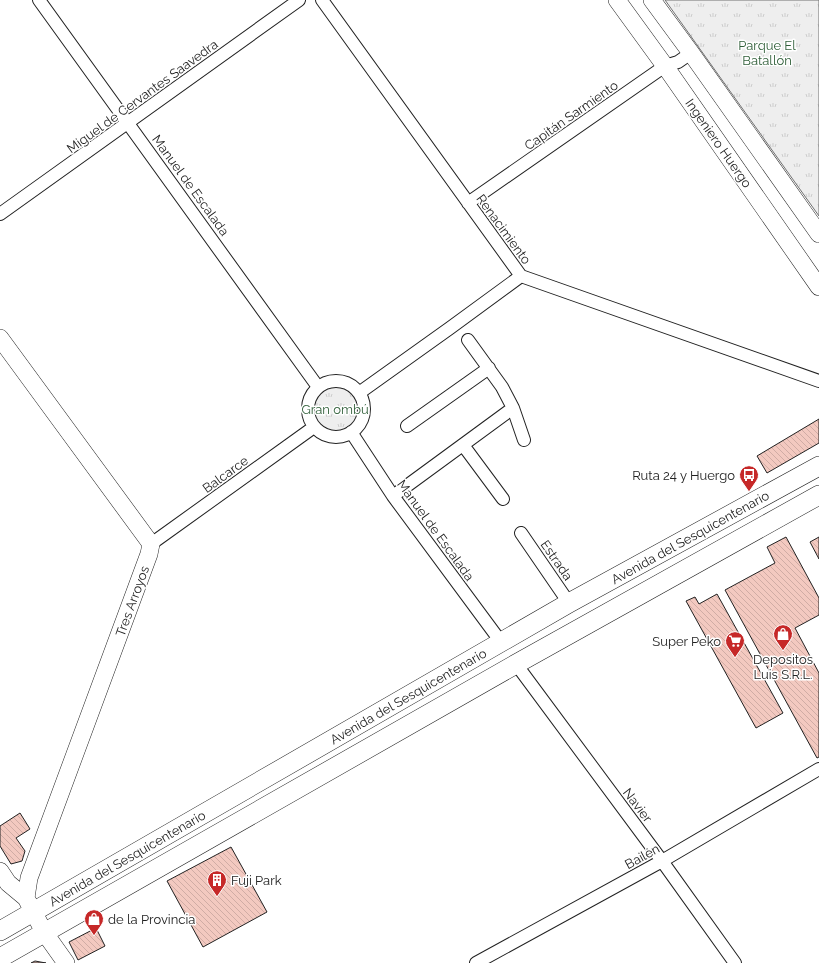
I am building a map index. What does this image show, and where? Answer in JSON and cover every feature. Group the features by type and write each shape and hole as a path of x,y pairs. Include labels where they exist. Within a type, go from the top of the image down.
{"main road":[{"name":"Avenida del Sesquicentenario","path":"0,931 30,904 569,603 819,466"},
{"name":"Avenida del Sesquicentenario","path":"0,958 516,664 819,495"}],"street":[{"name":"Manuel de Escalada","path":"39,0 318,387"},
{"name":"Miguel de Cervantes Saavedra","path":"0,214 299,0"},
{"name":"Renacimiento","path":"322,0 521,276 819,381"},
{"name":"Ingeniero Huergo","path":"617,0 665,66 819,287"},
{"path":"652,0 692,53 819,234"},
{"name":"Capitán Sarmiento","path":"468,203 665,66 678,62 692,53"},
{"path":"359,393 521,276"},
{"path":"0,338 151,544"},
{"path":"468,340 502,387 513,408 524,440"},
{"path":"407,426 489,368"},
{"path":"340,381 354,387 359,393 364,410 358,426 351,432 336,436 320,432 314,427 308,411 308,402 318,387 324,383 340,381"},
{"path":"393,496 513,408"},
{"name":"Balcarce","path":"151,544 314,427"},
{"name":"Manuel de Escalada","path":"351,432 393,496 501,642"},
{"path":"463,445 503,499"},
{"name":"Estrada","path":"521,533 569,603"},
{"name":"Tres Arroyos","path":"30,904 29,878 144,568 151,544"},
{"name":"Navier","path":"516,664 662,861 735,963"},
{"name":"Bailén","path":"476,963 662,861 819,769"},
{"path":"0,872 8,883 30,904 44,932 66,963"}],"green space":[{"name":"Parque El Batallón","path":"665,0 819,0 819,216"},
{"name":"Gran ombú","path":"330,385 340,385 352,392 359,404 359,414 352,426 340,433 330,433 322,429 315,422 311,414 311,404 315,396 322,389"}],"building":[{"path":"819,419 819,443 767,473 757,456"},
{"name":"Depositos Luis S.R.L.","path":"786,537 819,598 819,615 795,628 819,673 819,757 817,758 725,590 775,563 767,547"},
{"path":"819,537 819,559 810,542"},
{"name":"Super Peko","path":"717,594 783,713 756,728 686,601 695,597 699,604"},
{"path":"20,813 30,829 16,838 25,851 22,861 11,864 0,846 0,826"},
{"name":"Fuji Park","path":"231,847 267,912 203,947 167,881"},
{"path":"96,928 105,946 78,960 69,942"},
{"path":"35,961 46,963 31,963"}],"place":[{"name":"Ruta 24 y Huergo","path":"749,492"},
{"name":"Depositos Luis S.R.L.","path":"783,651"},
{"name":"Super Peko","path":"735,658"},
{"name":"Fuji Park","path":"217,897"},
{"name":"de la Provincia","path":"94,936"}]}
